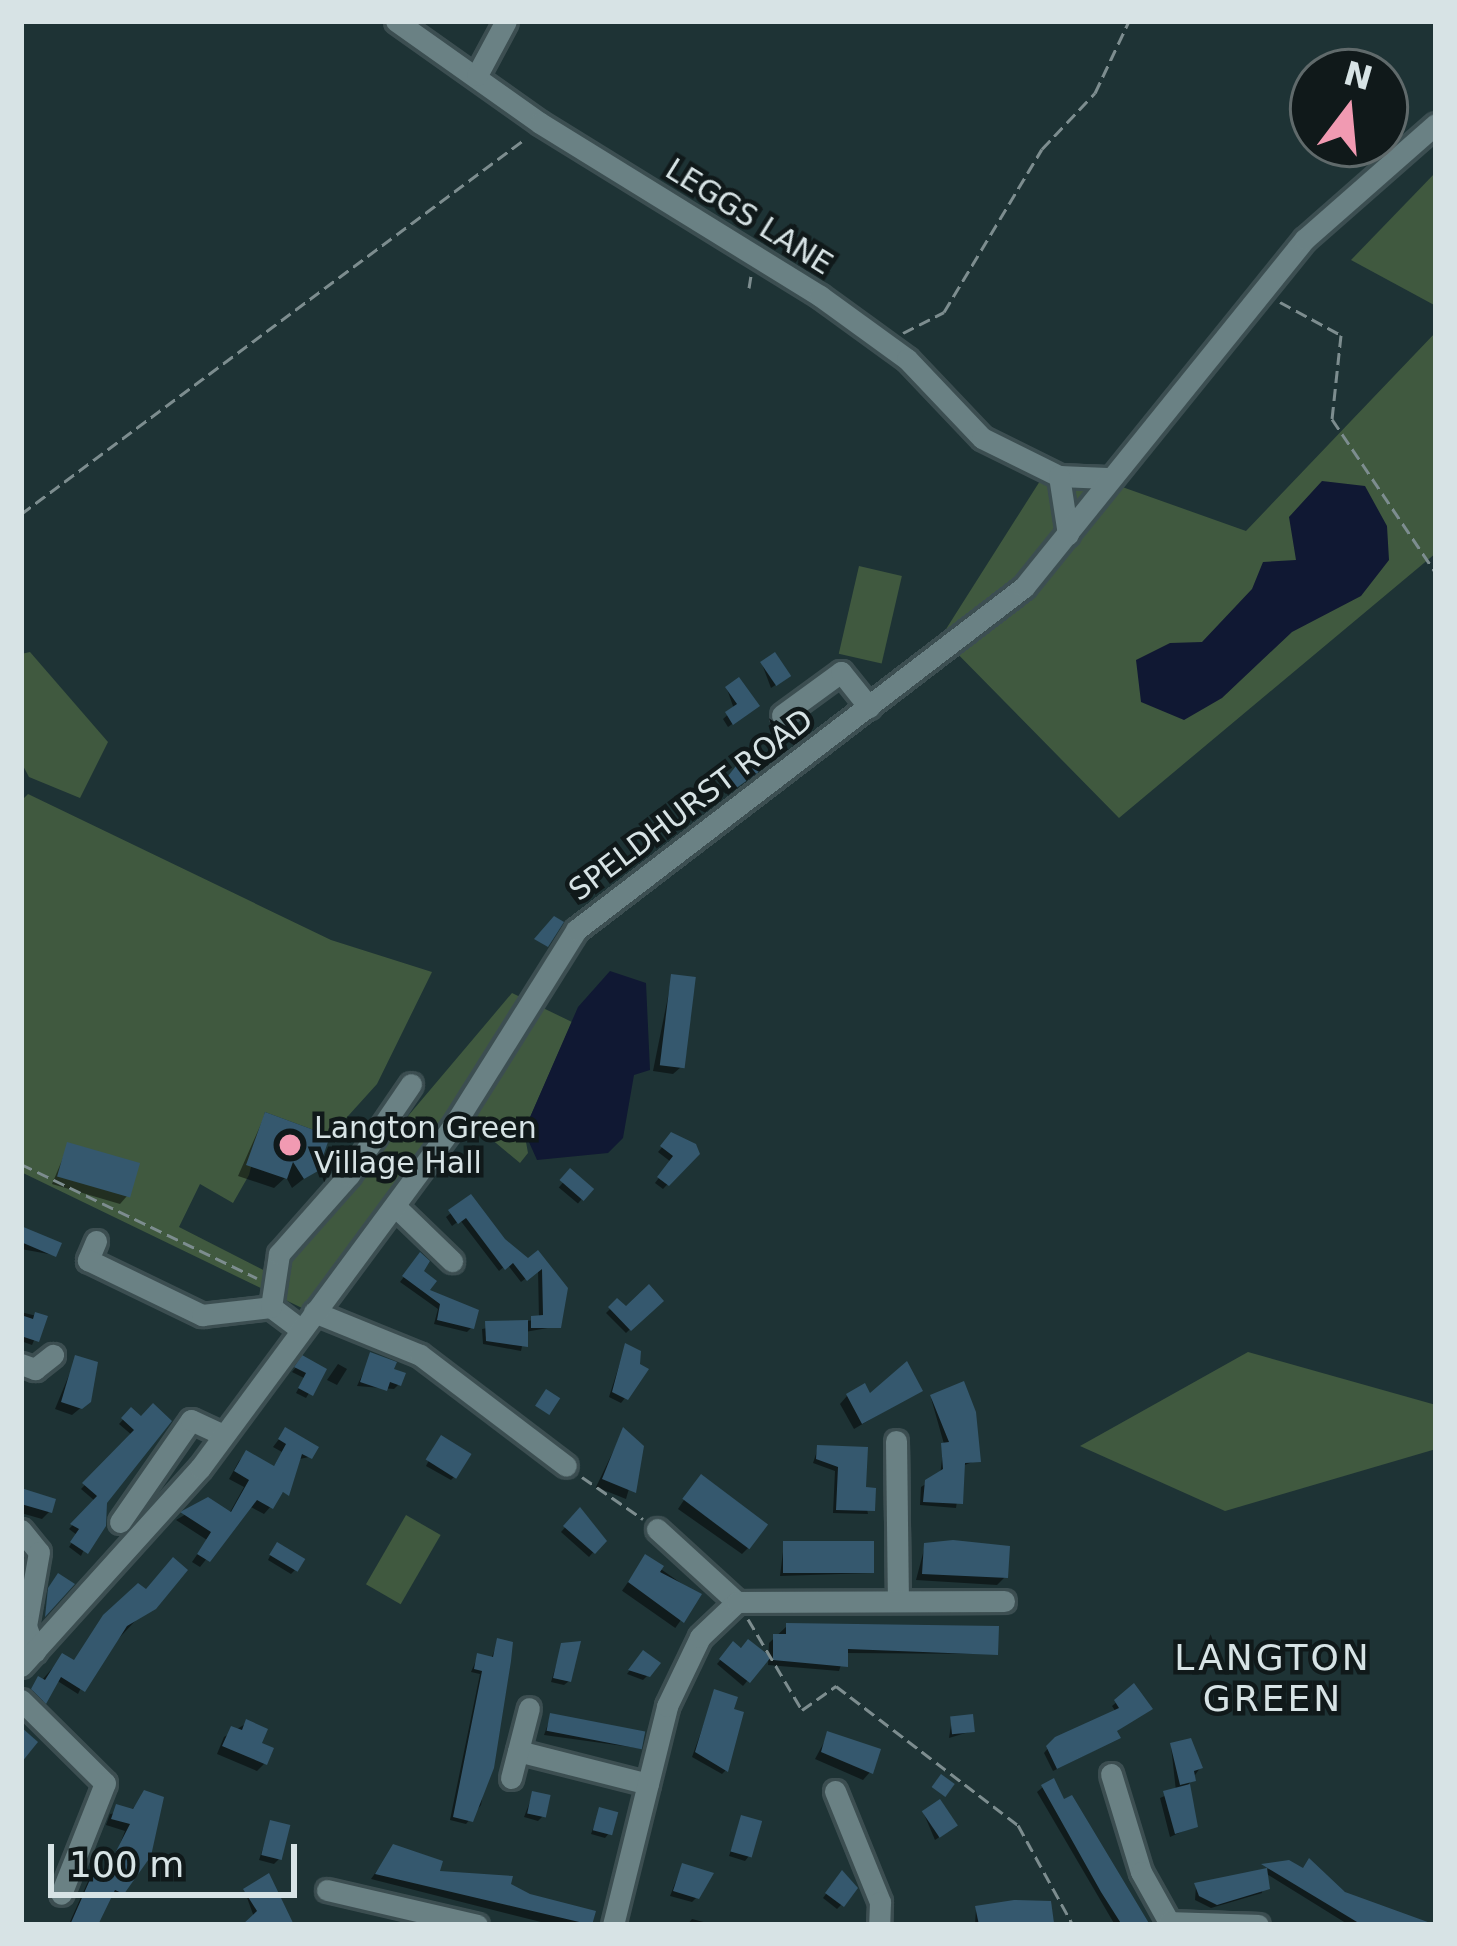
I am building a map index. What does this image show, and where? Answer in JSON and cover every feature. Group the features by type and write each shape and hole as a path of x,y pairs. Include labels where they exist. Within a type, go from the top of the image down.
{"street":[{"name":"LEGGS LANE","path":"396,21 540,123 893,349 982,438 1059,476 1107,478"},
{"path":"477,75 506,21"},
{"name":"SPELDHURST ROAD","path":"28,1658 224,1435 396,1207 576,930 1009,600 1068,534 1107,478 1305,239 1436,124"},
{"path":"1059,476 1068,534"},
{"path":"782,715 841,672 869,707"},
{"path":"273,1297 279,1254 302,1220 349,1175 411,1084"},
{"path":"396,1207 452,1261"},
{"path":"96,1241 88,1260 202,1315 273,1297 307,1321 420,1355 566,1466"},
{"path":"120,1522 191,1420 224,1435"},
{"path":"896,1441 898,1598"},
{"path":"658,1529 737,1602 1004,1601"},
{"path":"21,1530 39,1552 26,1626 28,1658"},
{"path":"613,1925 667,1706 692,1654 737,1602"},
{"path":"21,1700 105,1783 82,1831 61,1894"},
{"path":"511,1778 529,1708"},
{"path":"518,1751 649,1784"},
{"path":"1111,1774 1141,1871 1169,1922 1258,1925"},
{"path":"835,1791 880,1902 880,1925"},
{"path":"327,1890 478,1925"}],"path":[{"path":"893,349 918,320 944,312 1042,149 1095,94 1130,21"},
{"path":"21,514 540,123"},
{"path":"1260,291 1341,335 1332,419 1436,573"},
{"path":"21,1164 273,1297"},
{"path":"566,1466 658,1529"},
{"path":"737,1602 802,1710 836,1686 1018,1825 1073,1925"}],"green space":[{"path":"1436,172 1436,306 1351,260"},
{"path":"1436,332 1436,553 1119,818 941,637 1052,462 1246,531"},
{"path":"859,566 902,576 882,664 839,654"},
{"path":"30,652 108,742 80,798 29,777 21,762 21,654"},
{"path":"28,794 331,940 432,972 377,1084 330,1136 265,1112 249,1175 233,1203 200,1184 179,1227 283,1280 288,1258 512,993 572,1022 524,1131 528,1153 520,1163 454,1108 302,1308 21,1172 21,801"},
{"path":"1248,1352 1436,1405 1436,1449 1225,1511 1080,1446"},
{"path":"406,1515 441,1535 401,1604 366,1584"}],"water":[{"path":"1322,481 1365,486 1387,526 1389,560 1361,596 1292,632 1222,698 1184,720 1141,702 1136,660 1170,643 1202,642 1252,589 1263,562 1296,560 1289,517"},
{"path":"610,971 646,983 650,1070 634,1075 623,1138 608,1153 537,1160 524,1131 578,1007"}],"building":[{"path":"775,652 791,676 776,686 760,662"},
{"path":"739,677 760,706 733,725 725,712 737,704 725,687"},
{"path":"743,757 760,771 735,789 725,780"},
{"path":"554,916 564,922 548,947 534,939"},
{"path":"671,974 696,977 685,1068 660,1065"},
{"name":"Langton Green Village Hall","path":"265,1112 330,1136 318,1171 304,1179 293,1162 287,1179 246,1165"},
{"path":"671,1132 696,1144 700,1154 669,1186 657,1177 673,1156 660,1146"},
{"path":"67,1142 140,1163 130,1198 57,1177"},
{"path":"570,1168 594,1189 584,1201 560,1180"},
{"path":"471,1194 505,1239 528,1258 538,1250 568,1288 561,1328 531,1328 531,1316 543,1315 542,1269 527,1281 513,1263 505,1270 466,1218 458,1224 448,1210"},
{"path":"21,1226 62,1243 56,1257 21,1242"},
{"path":"420,1252 430,1261 424,1271 437,1281 430,1290 479,1310 474,1329 437,1320 440,1304 402,1276"},
{"path":"649,1284 664,1301 631,1331 608,1307 617,1298 626,1306"},
{"path":"35,1312 48,1316 39,1342 21,1336 21,1315 33,1319"},
{"path":"528,1320 528,1347 486,1341 485,1321"},
{"path":"625,1343 641,1351 640,1364 649,1369 628,1400 612,1392"},
{"path":"370,1352 397,1362 394,1369 406,1373 401,1386 390,1382 387,1391 360,1382"},
{"path":"75,1355 98,1362 91,1402 82,1409 61,1402"},
{"path":"302,1355 327,1369 313,1396 298,1388 306,1373 294,1367"},
{"path":"907,1361 923,1391 862,1424 846,1394 865,1383 870,1393"},
{"path":"964,1381 976,1412 981,1462 965,1463 963,1504 923,1502 925,1480 943,1469 941,1443 949,1442 930,1395"},
{"path":"546,1389 560,1398 549,1415 535,1406"},
{"path":"153,1403 172,1421 107,1503 106,1526 88,1554 70,1542 79,1529 70,1524 97,1496 82,1483 134,1430 121,1418 131,1407 141,1416"},
{"path":"285,1427 319,1447 312,1459 302,1454 289,1496 283,1492 273,1509 257,1500 210,1562 197,1554 211,1532 180,1512 208,1497 231,1512 249,1480 234,1471 246,1450 274,1466 286,1444 278,1439"},
{"path":"623,1427 644,1446 636,1493 602,1479"},
{"path":"441,1435 472,1454 456,1479 426,1460"},
{"path":"817,1445 868,1447 866,1487 876,1488 875,1511 836,1510 838,1467 816,1459"},
{"path":"701,1474 768,1525 749,1549 682,1499"},
{"path":"21,1488 56,1499 52,1513 21,1504"},
{"path":"580,1507 607,1541 595,1554 563,1526"},
{"path":"953,1540 1010,1546 1008,1578 922,1574 924,1543"},
{"path":"783,1541 874,1541 874,1573 783,1573"},
{"path":"277,1542 305,1559 298,1572 269,1555"},
{"path":"645,1554 664,1566 660,1572 702,1594 684,1623 628,1582"},
{"path":"173,1557 188,1570 156,1609 127,1626 85,1692 61,1677 46,1704 31,1689 38,1676 45,1680 62,1653 74,1660 103,1615 138,1583 146,1589"},
{"path":"58,1573 75,1584 45,1617 48,1588"},
{"path":"786,1623 999,1626 998,1655 848,1649 848,1667 773,1660 773,1634 786,1634"},
{"path":"497,1638 513,1642 511,1661 494,1768 473,1822 453,1817 482,1671 474,1669 477,1653 493,1657"},
{"path":"748,1639 771,1657 750,1683 719,1659 733,1641 741,1648"},
{"path":"581,1641 571,1682 553,1678 561,1643"},
{"path":"643,1650 661,1663 650,1677 628,1670"},
{"path":"1134,1683 1153,1709 1117,1731 1121,1738 1057,1769 1046,1746 1055,1737 1119,1708 1114,1700"},
{"path":"714,1689 738,1697 734,1709 744,1712 728,1772 695,1752"},
{"path":"550,1713 645,1732 642,1749 547,1731"},
{"path":"973,1714 975,1732 952,1734 950,1716"},
{"path":"246,1719 268,1729 262,1743 274,1748 267,1765 222,1746 231,1726 242,1730"},
{"path":"21,1727 38,1742 21,1763"},
{"path":"827,1731 881,1749 873,1774 821,1752"},
{"path":"1191,1738 1203,1768 1194,1771 1196,1781 1180,1785 1170,1743"},
{"path":"941,1774 955,1784 945,1797 932,1787"},
{"path":"1054,1778 1064,1799 1072,1795 1150,1925 1122,1925 1041,1785"},
{"path":"1190,1784 1198,1827 1175,1834 1163,1791"},
{"path":"144,1790 164,1797 151,1856 124,1894 115,1890 98,1925 70,1925 96,1866 106,1871 130,1824 111,1819 116,1804 133,1809"},
{"path":"532,1791 551,1795 546,1817 527,1813"},
{"path":"940,1799 958,1826 940,1838 922,1811"},
{"path":"599,1807 618,1812 612,1835 593,1830"},
{"path":"741,1815 762,1821 752,1858 731,1852"},
{"path":"270,1820 290,1825 282,1860 261,1855"},
{"path":"393,1844 443,1861 440,1871 513,1876 511,1884 530,1894 596,1911 592,1925 375,1874"},
{"path":"1309,1858 1345,1892 1436,1925 1362,1925 1261,1864 1289,1860 1303,1868"},
{"path":"682,1863 714,1873 699,1899 673,1891"},
{"path":"1267,1868 1270,1889 1217,1905 1199,1896 1194,1883"},
{"path":"842,1870 858,1888 844,1907 825,1893"},
{"path":"269,1873 294,1925 242,1925 257,1911 243,1889"},
{"path":"1051,1901 1054,1923 979,1925 975,1906"}],"place":[{"name":"Langton Green Village Hall","path":"290,1145"}],"district":[{"name":"LANGTON GREEN","path":"1273,1678"}]}
